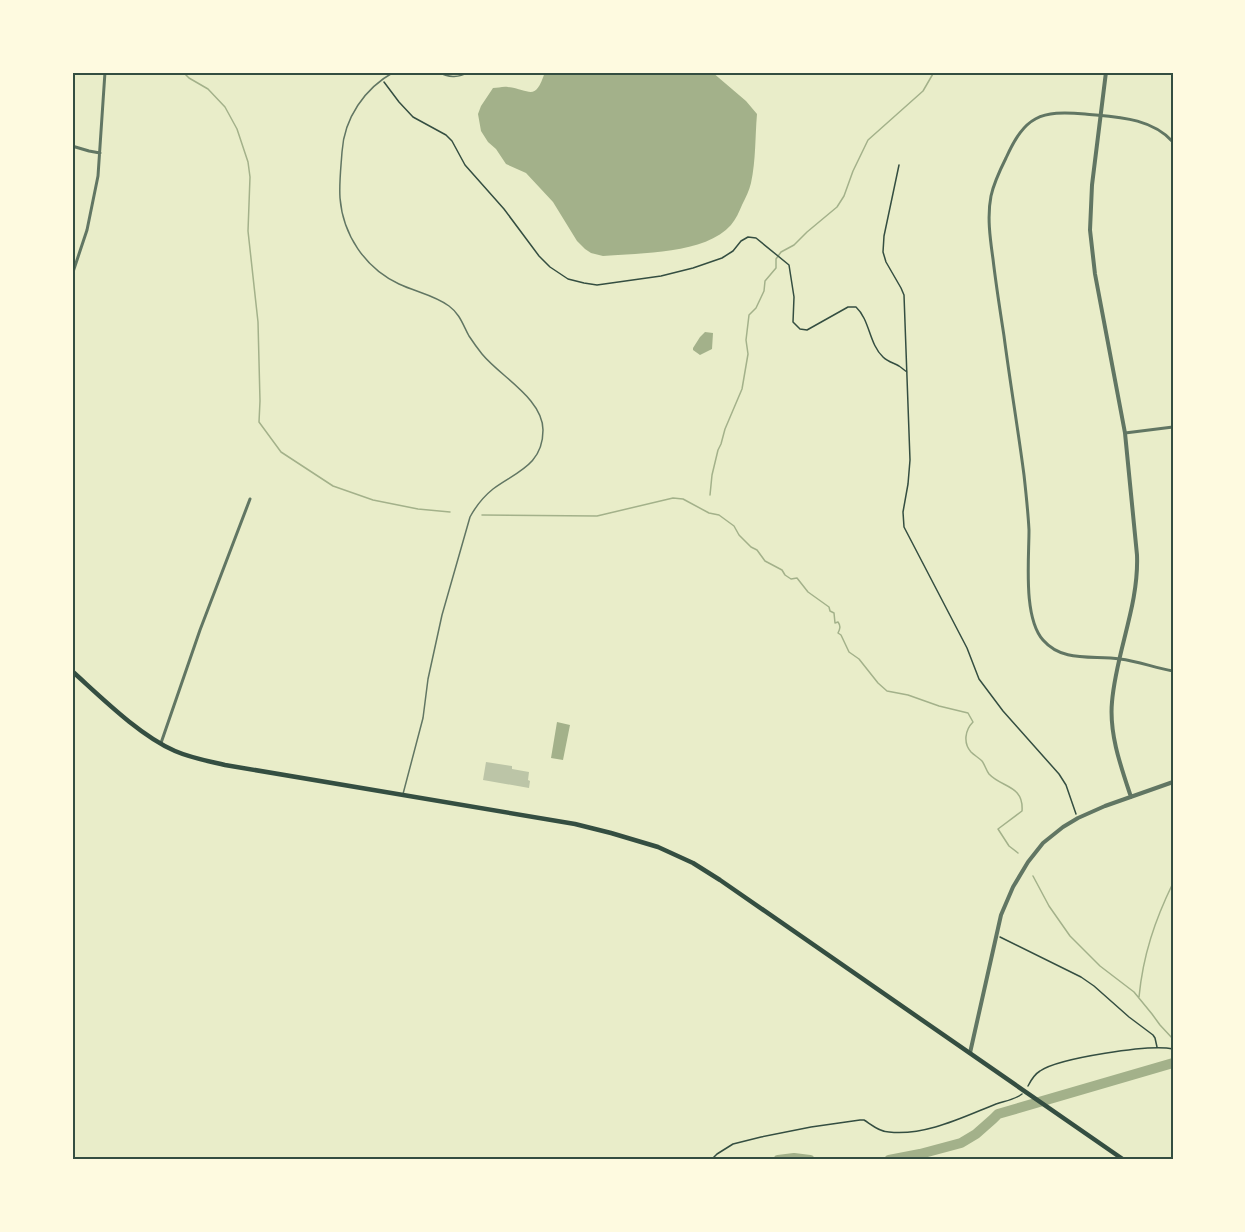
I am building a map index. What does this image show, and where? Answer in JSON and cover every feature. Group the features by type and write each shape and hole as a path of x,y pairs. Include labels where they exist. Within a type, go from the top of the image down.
{"main road":[{"path":"72,671 144,732 185,754 225,765 575,824 636,840 693,863 1124,1160"}],"street":[{"path":"72,275 87,230 98,176 105,72"},
{"path":"1106,72 1092,185 1090,230 1095,274 1125,433 1137,555 1138,576 1134,601 1115,678 1111,714 1115,743 1131,797"},
{"path":"1173,142 1151,126 1127,119 1064,112 1041,116 1027,125 1016,138 991,195 989,222 1027,498 1029,588 1034,626 1044,642 1062,654 1119,659 1173,671"},
{"path":"72,146 100,153"},
{"path":"1125,433 1173,426"},
{"path":"161,743 198,634 249,499"},
{"path":"970,1053 996,936 1006,902 1028,862 1043,843 1078,818 1173,782"}],"lane":[{"path":"394,72 366,94 356,108 343,140 340,196 344,220 351,237 361,254 379,272 402,286 438,299 455,310 483,356 536,406 543,424 541,446 530,464 488,493 478,503 470,518 442,615 428,679 423,718 402,794"},
{"path":"437,72 454,77 468,72"}],"path":[{"path":"382,80 413,117 446,135 452,141 465,165 504,208 539,256 568,279 597,285 661,276 722,258 734,251 741,241 748,237 756,238 791,268 794,297 793,322 797,327 803,330 812,329 845,309 851,306 856,307 862,314 882,357 907,372"},
{"path":"899,165 882,252 903,291 910,460 903,512 904,527 967,648 979,679 1003,711 1059,774 1066,785 1078,818"},
{"path":"899,366 907,360"},
{"path":"996,936 1007,939 1088,981 1153,1035 1157,1048"},
{"path":"711,1160 733,1144 821,1125 864,1120 887,1132 909,1132 929,1128 1021,1096 1039,1071 1050,1066 1108,1053 1157,1048 1173,1049"}],"shaded area":[{"path":"545,72 712,72 746,101 757,114 751,183 739,213 731,225 720,235 706,242 672,250 603,256 585,249 577,241 553,202 526,173 506,164 481,131 478,114 493,88 506,87 535,91"},
{"path":"705,332 713,333 712,349 700,355 693,348"},
{"path":"557,722 570,725 563,760 551,758"}],"building":[{"path":"486,762 512,766 512,769 529,772 529,788 483,780"}],"waterway":[{"path":"183,72 208,89 225,107 237,129 248,162 250,177 248,231 258,322 259,422 281,452 333,486 373,500 418,509 450,512"},
{"path":"710,495 718,450 742,389 748,354 746,340 749,315 756,308 764,291 765,281 776,268 776,259 781,252 794,245 837,207 868,140 923,91 934,72"},
{"path":"482,515 597,516 673,498 683,499 709,513 719,515 734,526 739,535 757,550 765,561 782,570 791,579 797,578 808,592 829,607 834,613 835,623 839,623 838,633 849,652 859,659 887,691 968,713 973,722 966,737 968,748 982,761 994,779 1020,796 1022,811 998,829 1009,846 1018,853"},
{"path":"1033,876 1049,906 1070,936 1100,966 1134,992 1173,1039"},
{"path":"1139,997 1143,967 1151,938 1173,883"},
{"path":"889,1160 961,1143 976,1134 998,1114 1173,1063"},
{"path":"778,1160 794,1158 810,1160"}]}
